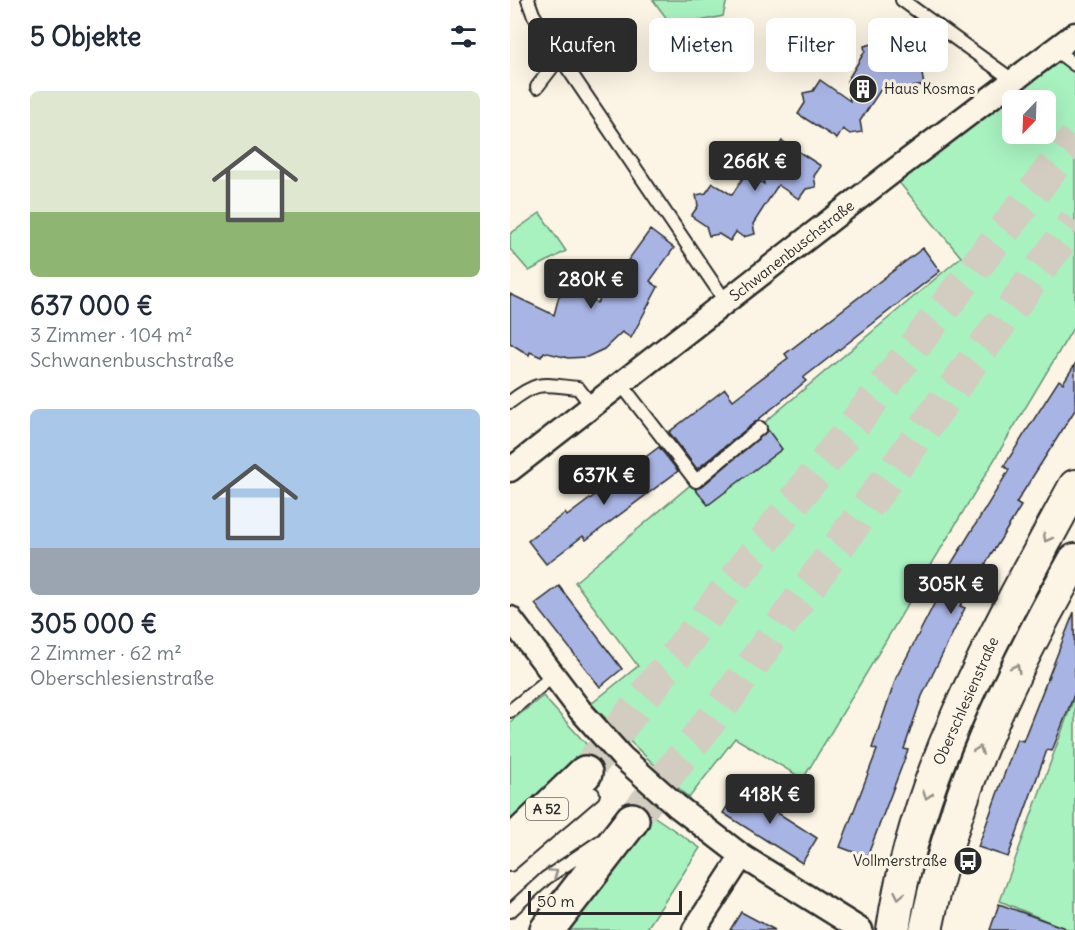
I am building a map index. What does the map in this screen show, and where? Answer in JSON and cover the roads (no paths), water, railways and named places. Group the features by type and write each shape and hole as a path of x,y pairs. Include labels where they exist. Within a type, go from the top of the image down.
{"highway":[{"name":"A 52","path":"510,845 589,783"},
{"path":"547,930 632,819"}],"main road":[{"name":"Oberschlesienstraße","path":"893,930 907,859 939,762 1001,621 1075,486"},
{"name":"Oberschlesienstraße","path":"926,930 952,824 992,717 1074,566"}],"street":[{"name":"Schwanenbuschstraße","path":"510,470 1075,34"},
{"path":"510,618 580,710 630,764 677,806 742,856 861,930"},
{"path":"694,930 742,856"}],"lane":[{"path":"528,0 536,18"},
{"path":"902,0 1014,81"},
{"path":"1054,49 1075,65"},
{"path":"537,87 548,72"},
{"path":"570,72 726,302"},
{"path":"510,402 526,390 545,384 578,388 592,406"},
{"path":"621,384 696,481 760,428"},
{"path":"510,711 553,676"},
{"name":"A 52","path":"510,865 589,783"},
{"path":"510,911 546,878 632,819"}],"tunnel":[{"path":"585,773 1075,138"},
{"path":"632,820 722,706 1075,221"}],"place":[{"name":"Haus Kosmas","path":"863,89"},
{"name":"Vollmerstraße","path":"968,861"}]}
